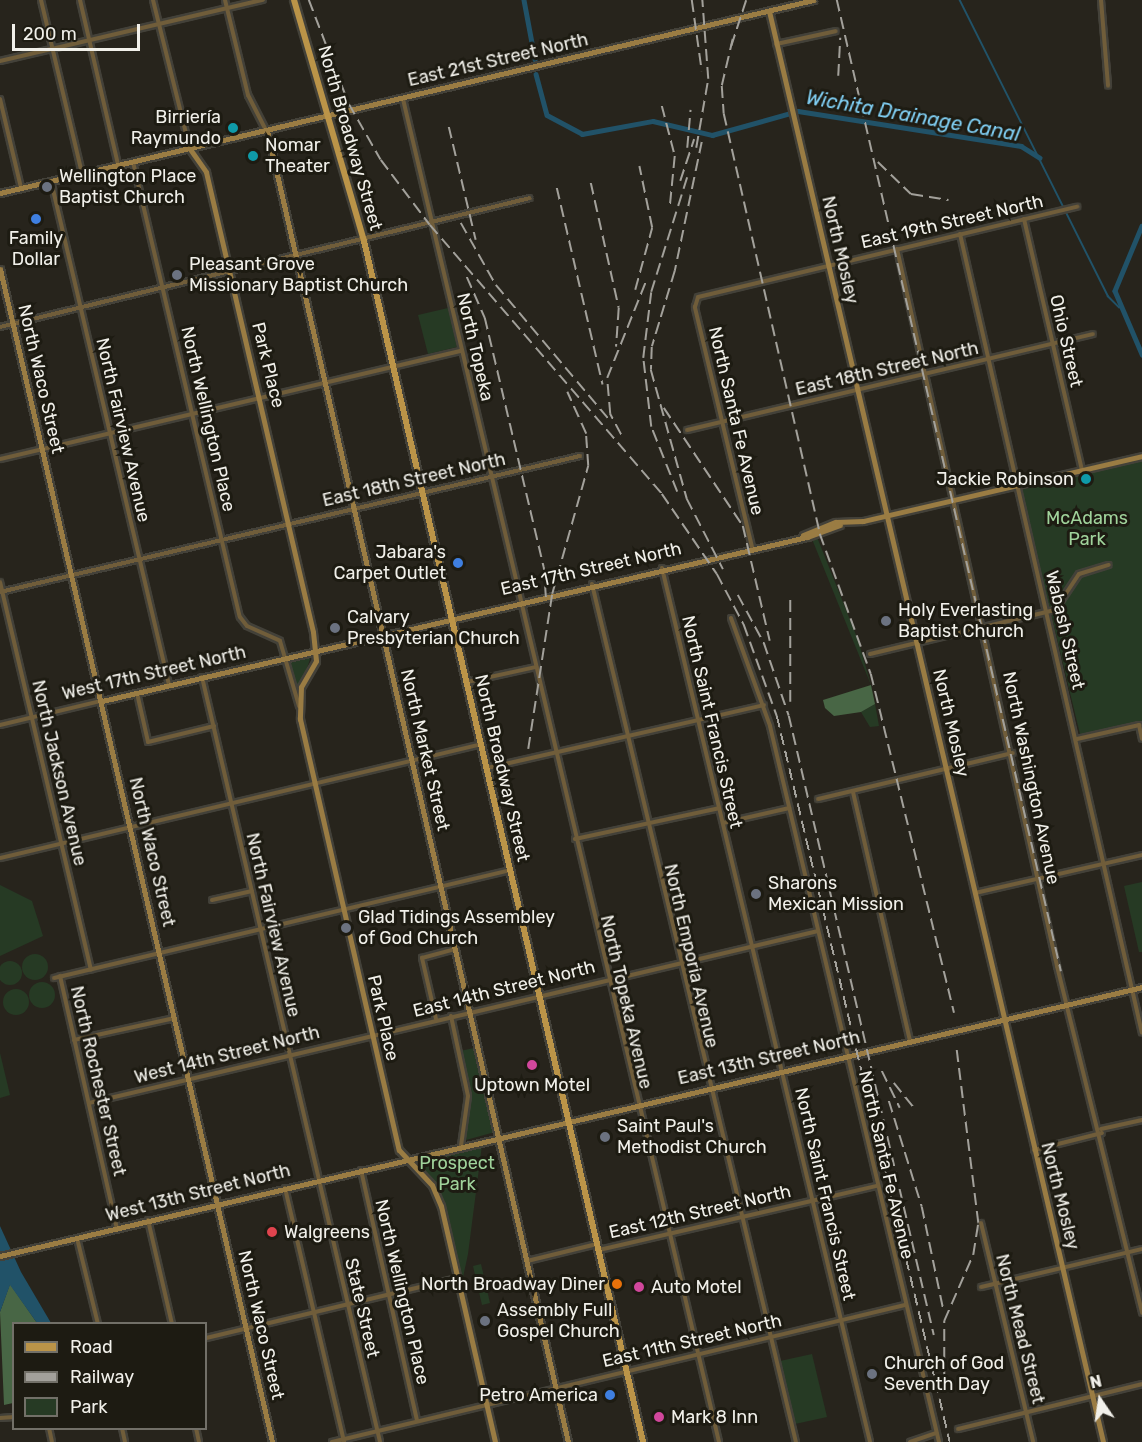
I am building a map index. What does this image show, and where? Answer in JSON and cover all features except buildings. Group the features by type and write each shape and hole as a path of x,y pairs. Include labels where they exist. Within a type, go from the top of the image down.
{"main road":[{"name":"North Broadway Street","path":"294,0 330,115 364,241 643,1442"}],"street":[{"path":"41,0 82,174"},
{"path":"80,0 118,165"},
{"name":"Park Place","path":"153,0 190,149 206,172 290,523 315,650 299,706"},
{"name":"North Market Street","path":"225,0 248,95 267,131 357,508 412,760 568,1442"},
{"path":"0,61 263,0"},
{"name":"East 21st Street North","path":"0,193 813,0"},
{"path":"1101,0 1108,86"},
{"name":"North Mosley","path":"769,11 1103,1442"},
{"path":"777,44 836,30"},
{"path":"0,99 21,188"},
{"name":"North Topeka","path":"403,99 521,601"},
{"name":"North Wellington Place","path":"133,162 243,622 276,637 285,657"},
{"name":"North Fairview Avenue","path":"51,181 169,685"},
{"path":"0,327 364,241 530,198"},
{"name":"East 19th Street North","path":"695,301 828,265 1077,207"},
{"name":"Ohio Street","path":"1024,219 1082,470"},
{"name":"Wabash Street","path":"960,234 1077,739 1142,1033"},
{"name":"North Washington Avenue","path":"897,249 986,627 1066,1004 1102,1131 1142,1313"},
{"name":"North Waco Street","path":"0,269 272,1442"},
{"name":"North Santa Fe Avenue","path":"695,301 752,547"},
{"name":"East 18th Street North","path":"687,430 1093,334"},
{"path":"0,459 462,351"},
{"name":"East 18th Street North","path":"1,592 580,456"},
{"name":"East 17th Street North","path":"315,650 1142,456"},
{"path":"870,654 1059,608 1079,574 1108,565"},
{"name":"North Saint Francis Street","path":"662,568 696,721 723,823 780,1071 870,1442"},
{"name":"North Jackson Avenue","path":"0,582 91,969"},
{"name":"North Emporia Avenue","path":"592,584 678,962 795,1440"},
{"name":"North Topeka Avenue","path":"521,601 636,1104 699,1352 719,1442"},
{"name":"North Santa Fe Avenue","path":"731,618 764,705 939,1441"},
{"name":"West 17th Street North","path":"0,725 315,650"},
{"name":"Park Place","path":"285,657 299,706 372,1035 404,1160"},
{"path":"467,682 536,667"},
{"name":"North Fairview Avenue","path":"202,677 319,1179"},
{"path":"137,693 148,742 214,726"},
{"path":"487,768 764,705"},
{"path":"1077,739 1139,725 1142,739"},
{"path":"0,858 482,744"},
{"path":"818,799 1013,753"},
{"path":"853,792 910,1041"},
{"path":"575,839 719,808"},
{"path":"723,823 790,808"},
{"path":"975,893 1142,855"},
{"path":"91,969 510,870"},
{"path":"212,900 252,891"},
{"name":"East 14th Street North","path":"372,1035 538,993 818,931"},
{"path":"436,1019 422,958 456,950"},
{"name":"North Rochester Street","path":"91,969 57,977 74,1040 117,1228"},
{"name":"East 13th Street North","path":"404,1160 1142,987"},
{"path":"451,1016 468,1096 461,1146"},
{"path":"74,1040 175,1018"},
{"name":"West 14th Street North","path":"89,1103 372,1035"},
{"path":"1033,1150 1142,1120"},
{"path":"404,1160 437,1193 495,1442"},
{"name":"West 13th Street North","path":"0,1256 404,1160"},
{"name":"North Wellington Place","path":"361,1169 417,1421"},
{"name":"State Street","path":"319,1179 346,1304 380,1442"},
{"name":"East 12th Street North","path":"527,1261 668,1233 877,1186"},
{"path":"285,1187 344,1441"},
{"path":"148,1220 172,1322"},
{"name":"North Mead Street","path":"981,1223 1033,1442"},
{"path":"77,1238 98,1322"},
{"path":"981,1287 1142,1250"},
{"path":"207,1338 458,1278"},
{"name":"East 11th Street North","path":"332,1442 344,1441 699,1352 905,1305"},
{"path":"958,1429 1142,1384"},
{"path":"911,1441 936,1433"}],"green space":[{"path":"448,308 457,347 428,354 418,315"},
{"name":"McAdams Park","path":"1142,460 1142,724 1080,734 1021,490"},
{"path":"817,537 858,640 871,685 812,539"},
{"path":"311,656 306,671 293,693 286,662"},
{"path":"871,685 875,704 861,712 834,716 825,708 823,700"},
{"path":"875,704 879,726 870,727 861,712"},
{"path":"1142,882 1142,952 1139,952 1124,886"},
{"path":"0,885 32,901 43,936 0,956"},
{"path":"35,954 44,958 48,967 44,976 35,980 26,976 22,967 26,958"},
{"path":"15,962 21,968 19,982 10,985 1,982 -1,968 1,964"},
{"path":"42,982 51,986 55,995 51,1004 42,1008 33,1004 29,995 33,986"},
{"path":"16,989 25,993 29,1002 25,1011 16,1015 7,1011 3,1002 7,993"},
{"path":"474,1048 495,1132 466,1140 470,1096 460,1051"},
{"path":"0,1053 10,1095 0,1098"},
{"name":"Prospect Park","path":"482,1145 468,1254 462,1282 440,1191 416,1163"},
{"path":"481,1264 490,1303 482,1305 473,1266"},
{"path":"10,1284 36,1322 12,1322 12,1403 4,1405 0,1312"},
{"path":"812,1354 827,1417 795,1424 780,1361"}],"water":[{"path":"0,1226 21,1272 50,1322 36,1322 10,1285 0,1312"}],"waterway":[{"name":"Wichita Drainage Canal","path":"524,0 535,59"},
{"name":"Wichita Drainage Canal","path":"960,0 1108,296 1119,307"},
{"name":"Wichita Drainage Canal","path":"536,74 547,115 582,134 653,121 712,135 798,111 1021,146 1040,158"},
{"path":"1142,226 1115,291 1142,354"}],"railway":[{"path":"309,0 349,104 381,160 430,225 662,494 717,574 744,625 777,716 950,1442"},
{"path":"692,0 702,71"},
{"path":"696,148 708,79 702,0"},
{"path":"731,46 746,0"},
{"path":"837,0 1061,971"},
{"path":"838,76 840,38"},
{"path":"733,39 722,86 724,114 820,534 871,674 954,1013"},
{"path":"662,106 675,156 670,207"},
{"path":"687,148 690,110"},
{"path":"449,127 476,240"},
{"path":"680,181 694,139"},
{"path":"702,142 675,271 652,347 651,370 687,499 723,569"},
{"path":"878,162 911,194 949,200"},
{"path":"635,290 652,228 639,166"},
{"path":"677,492 651,427 643,358 651,292 688,174"},
{"path":"591,183 619,308 616,347"},
{"path":"557,188 603,385"},
{"path":"461,223 496,285 609,419"},
{"path":"467,277 485,318 544,567 546,599"},
{"path":"621,435 610,414 607,378 646,281"},
{"path":"528,749 552,594 588,466 586,434 567,392"},
{"path":"664,408 743,526 770,641"},
{"path":"738,595 764,643 789,716 934,1335"},
{"path":"790,597 790,702"},
{"path":"944,1377 944,1321 973,1255 978,1223 956,1046"},
{"path":"882,1071 900,1108"},
{"path":"894,1083 915,1109"},
{"path":"889,1101 922,1207 944,1312"}],"place":[{"name":"Birriería Raymundo","path":"233,128"},
{"name":"Nomar Theater","path":"253,156"},
{"name":"Wellington Place Baptist Church","path":"47,187"},
{"name":"Family Dollar","path":"36,219"},
{"name":"Pleasant Grove Missionary Baptist Church","path":"177,275"},
{"name":"Jackie Robinson","path":"1086,479"},
{"name":"Jabara's Carpet Outlet","path":"458,563"},
{"name":"Holy Everlasting Baptist Church","path":"886,621"},
{"name":"Calvary Presbyterian Church","path":"335,628"},
{"name":"Sharons Mexican Mission","path":"756,894"},
{"name":"Glad Tidings Assembley of God Church","path":"346,928"},
{"name":"Uptown Motel","path":"532,1065"},
{"name":"Saint Paul's Methodist Church","path":"605,1137"},
{"name":"Walgreens","path":"272,1232"},
{"name":"North Broadway Diner","path":"617,1284"},
{"name":"Auto Motel","path":"639,1287"},
{"name":"Assembly Full Gospel Church","path":"485,1321"},
{"name":"Church of God Seventh Day","path":"872,1374"},
{"name":"Petro America","path":"610,1395"},
{"name":"Mark 8 Inn","path":"659,1417"}]}
